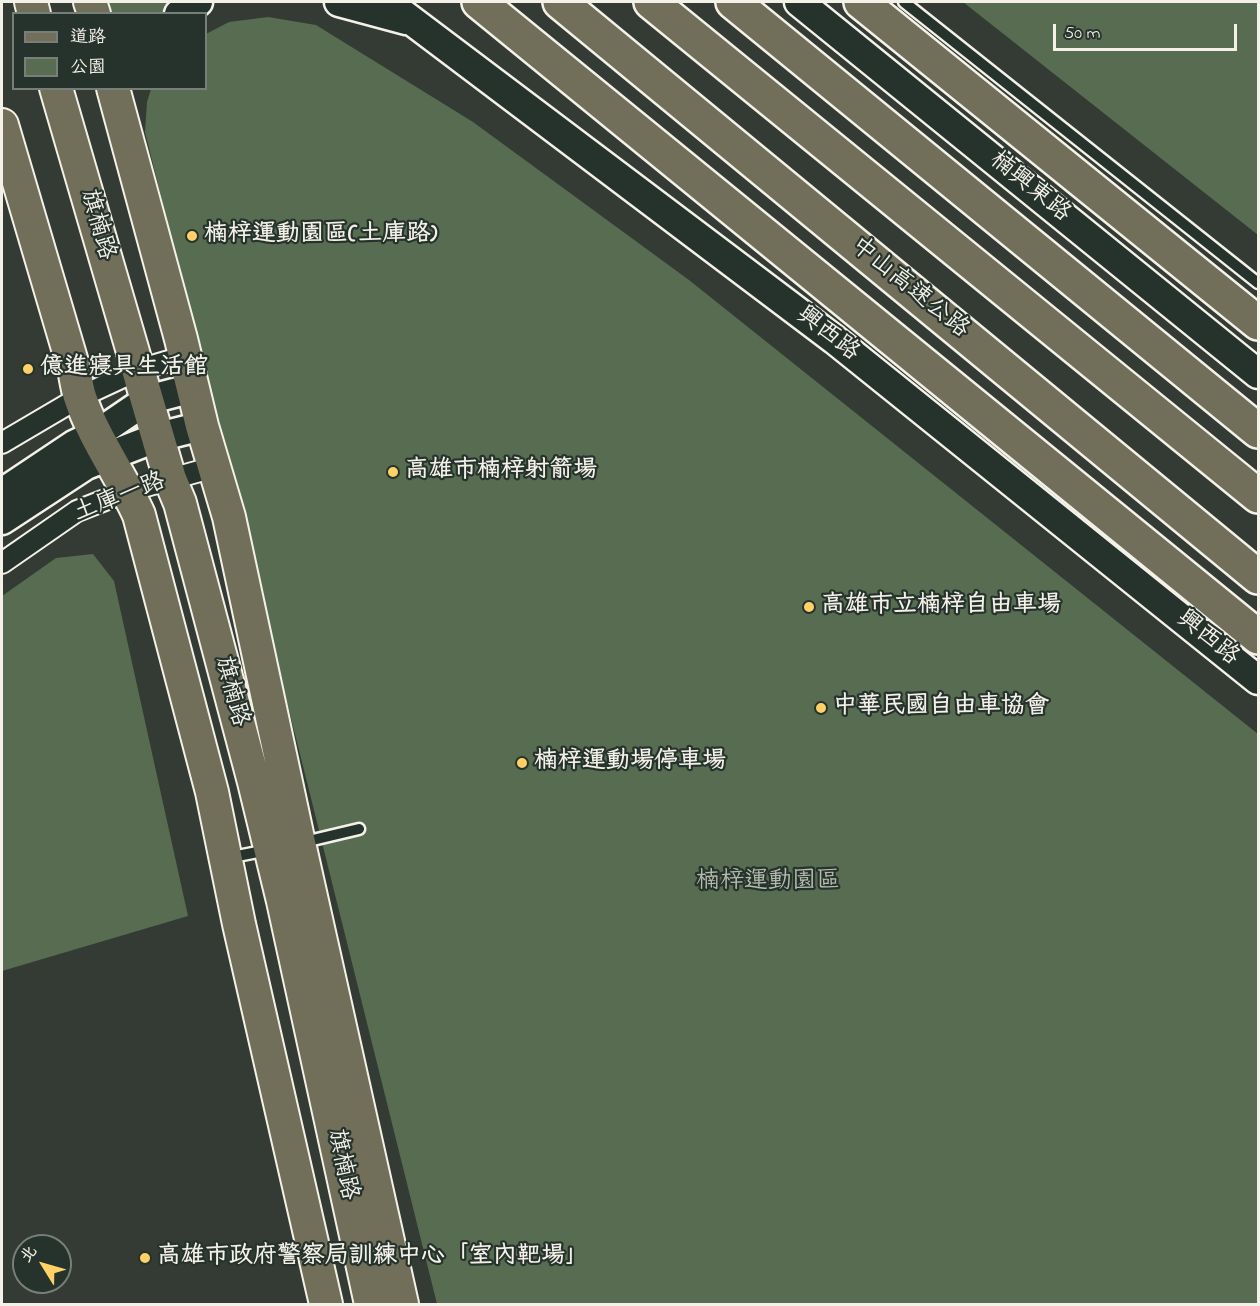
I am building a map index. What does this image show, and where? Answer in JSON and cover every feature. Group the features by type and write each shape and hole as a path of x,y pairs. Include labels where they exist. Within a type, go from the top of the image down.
{"highway":[{"path":"479,2 1258,637"},
{"name":"中山高速公路","path":"560,2 1258,577"},
{"path":"651,2 1258,496"},
{"path":"733,2 1258,431"},
{"path":"861,2 1258,323"}],"main road":[{"name":"旗楠路","path":"57,90 170,479 284,846 402,1305"},
{"name":"旗楠路","path":"115,90 186,356 202,426 229,517 284,846 371,1305"},
{"name":"旗楠路","path":"2,125 75,369 80,397 102,446 128,491 142,526 212,792 239,924 326,1305"}],"street":[{"path":"181,12 198,2"},
{"path":"339,2 413,22"},
{"name":"興西路","path":"387,2 835,340 1258,680"},
{"name":"楠興東路","path":"799,2 1258,374"},
{"path":"2,443 80,397 138,370 186,356"},
{"name":"土庫一路","path":"2,520 86,465 147,400 193,388"},
{"name":"土庫一路","path":"2,493 74,445 102,446 158,437 202,426"},
{"name":"土庫一路","path":"2,563 73,513 128,491 214,467"}],"lane":[{"path":"904,2 1258,284"},
{"path":"227,858 359,829"}],"green space":[{"path":"105,2 182,2 167,12 107,12"},
{"path":"963,2 1258,2 1258,235"},
{"name":"楠梓運動園區","path":"268,17 316,25 473,122 689,280 1258,734 1258,1304 437,1304 145,132 147,102 151,90 207,90 207,33 229,22"},
{"path":"93,554 114,581 188,916 2,971 2,596 56,558"}],"place":[{"name":"楠梓運動園區(土庫路)","path":"192,236"},
{"name":"億進寢具生活館","path":"28,369"},
{"name":"高雄市楠梓射箭場","path":"393,472"},
{"name":"高雄市立楠梓自由車場","path":"809,607"},
{"name":"中華民國自由車協會","path":"821,708"},
{"name":"楠梓運動場停車場","path":"522,763"},
{"name":"高雄市政府警察局訓練中心「室內靶場」","path":"145,1258"}]}
